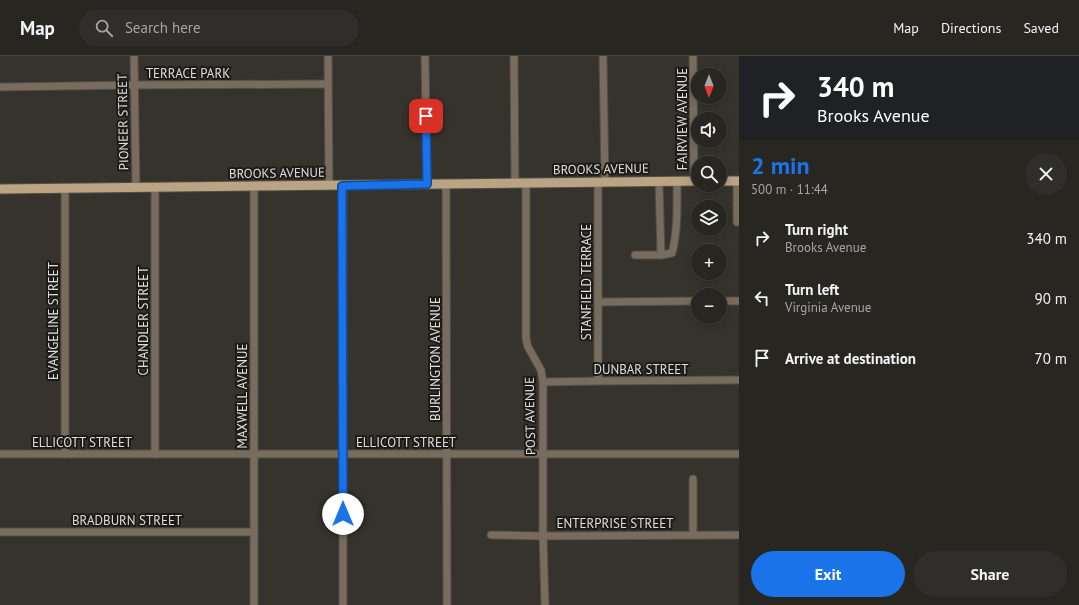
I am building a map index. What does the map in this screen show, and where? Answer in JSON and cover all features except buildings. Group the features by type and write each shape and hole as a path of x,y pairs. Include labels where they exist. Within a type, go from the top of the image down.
{"main road":[{"name":"BROOKS AVENUE","path":"0,190 691,181"},
{"path":"727,181 738,181"}],"street":[{"name":"PIONEER STREET","path":"134,56 136,188"},
{"path":"328,56 330,186"},
{"path":"425,56 427,184"},
{"path":"514,56 515,183"},
{"name":"STANFIELD TERRACE","path":"598,381 598,302 602,182 603,56"},
{"name":"FAIRVIEW AVENUE","path":"693,56 695,156"},
{"name":"TERRACE PARK","path":"0,87 328,84"},
{"path":"738,181 737,222 739,222"},
{"path":"659,182 661,255"},
{"path":"635,254 661,255 672,253 676,241 677,182"},
{"name":"POST AVENUE","path":"526,183 526,339 528,348 541,370 543,382 543,536 545,605"},
{"name":"BURLINGTON AVENUE","path":"446,184 447,605"},
{"name":"MAXWELL AVENUE","path":"254,186 254,605"},
{"path":"342,186 343,605"},
{"name":"CHANDLER STREET","path":"155,188 155,454"},
{"name":"EVANGELINE STREET","path":"65,189 65,454"},
{"path":"598,302 691,301"},
{"path":"727,301 739,301"},
{"name":"DUNBAR STREET","path":"543,382 739,380"},
{"name":"ELLICOTT STREET","path":"0,454 739,454"},
{"path":"693,479 693,535"},
{"name":"BRADBURN STREET","path":"0,532 254,532"},
{"name":"ENTERPRISE STREET","path":"491,535 739,535"}],"route":[{"path":"343,514 342,186 427,184 426,116"}]}
